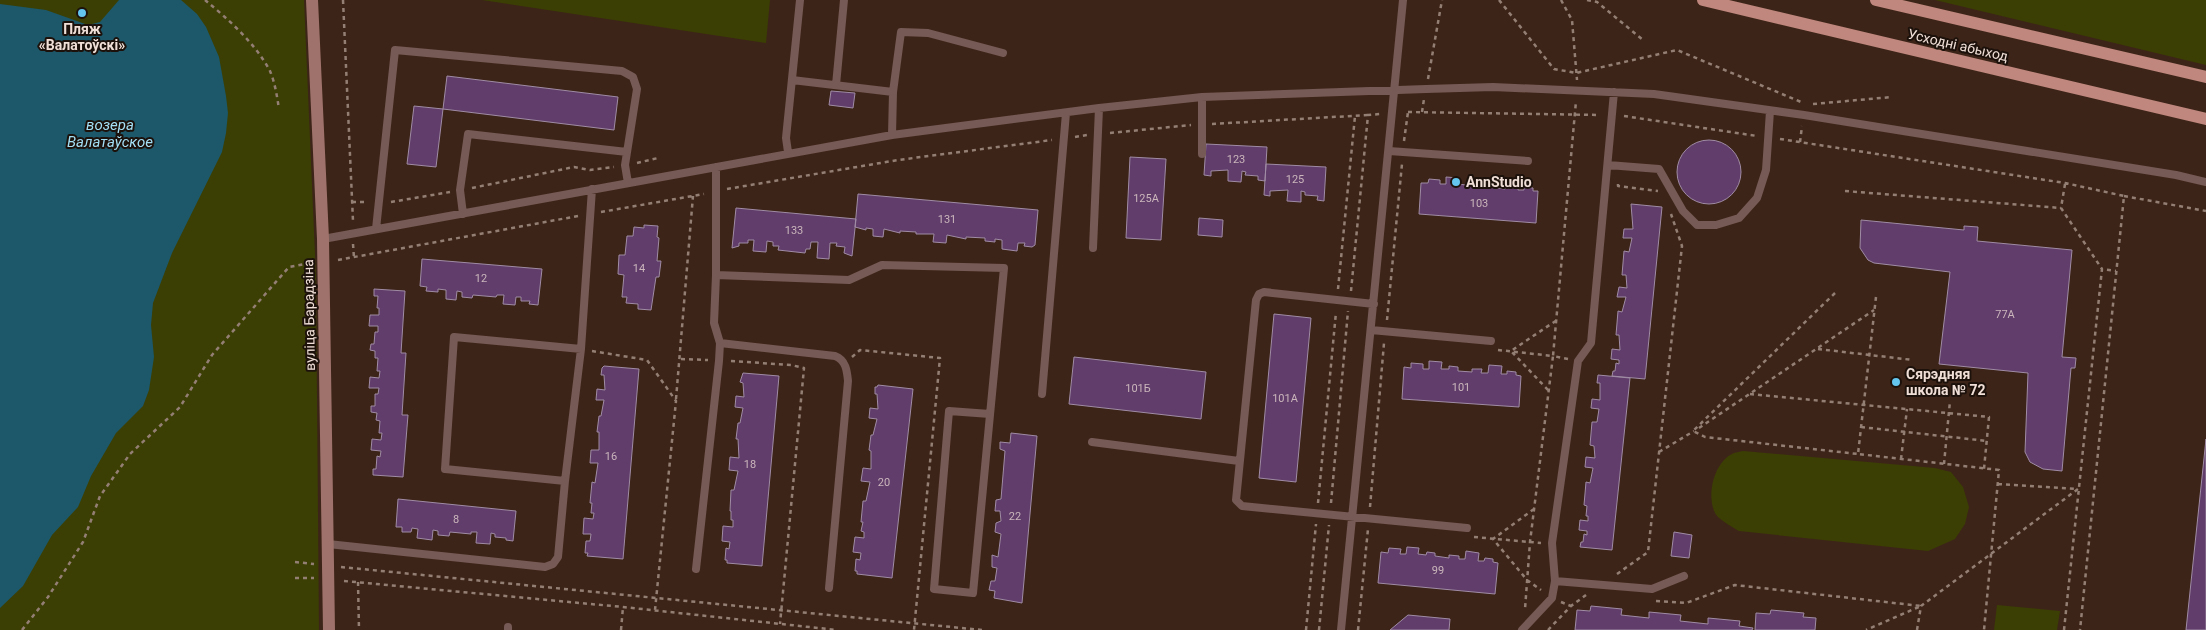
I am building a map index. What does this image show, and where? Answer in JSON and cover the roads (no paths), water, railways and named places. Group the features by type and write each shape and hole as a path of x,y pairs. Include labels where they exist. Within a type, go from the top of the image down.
{"main road":[{"name":"Усходні абыход","path":"1703,0 2206,120"},
{"name":"Усходні абыход","path":"1876,0 2206,77"}],"street":[{"name":"вуліца Барадзіна","path":"312,0 323,239 330,630"}],"lane":[{"path":"788,152 786,138 800,0"},
{"path":"836,85 844,0"},
{"path":"1342,630 1403,0"},
{"path":"892,135 893,92 901,32 928,34 1003,53"},
{"path":"376,229 395,50 622,71 633,77 637,89 625,165 628,182"},
{"path":"792,80 893,92"},
{"path":"323,239 716,167 788,152 892,135 1099,108 1202,97 1393,90 1493,87 1654,94 1804,115 2206,182"},
{"path":"1523,629 1552,598 1555,581 1552,543 1578,361 1592,343 1614,92"},
{"path":"1202,97 1202,154"},
{"path":"1093,248 1099,108"},
{"path":"1608,165 1659,169 1683,211 1697,225 1716,225 1739,218 1756,198 1766,170 1770,111"},
{"path":"1042,394 1066,113"},
{"path":"463,214 460,190 468,134 627,152"},
{"path":"1389,151 1528,161"},
{"path":"696,569 720,361 720,343 714,323 718,191 716,167"},
{"path":"328,544 545,567 553,564 558,557 581,349 592,189"},
{"path":"716,275 849,280 882,265 1004,268 990,414 972,592 934,589 949,411 990,414"},
{"path":"1374,304 1264,292 1259,294 1256,300 1235,498 1240,504 1317,514 1467,528"},
{"path":"1371,330 1491,341"},
{"path":"565,481 445,469 454,337 581,349"},
{"path":"720,343 835,356 844,363 848,381 829,588"},
{"path":"1092,442 1239,461"},
{"path":"1555,581 1652,589 1684,576"}],"water":[{"name":"возера Валатаўское","path":"119,0 181,0 197,14 206,27 219,57 228,113 226,133 222,152 172,253 153,303 151,325 154,357 149,390 143,406 116,433 91,476 78,507 52,535 23,586 0,608 0,4 46,10 88,25 100,22"}],"place":[{"name":"Пляж «Валатоўскі»","path":"82,13"},
{"name":"AnnStudio","path":"1456,182"},
{"name":"Сярэдняя школа № 72","path":"1896,382"}]}
